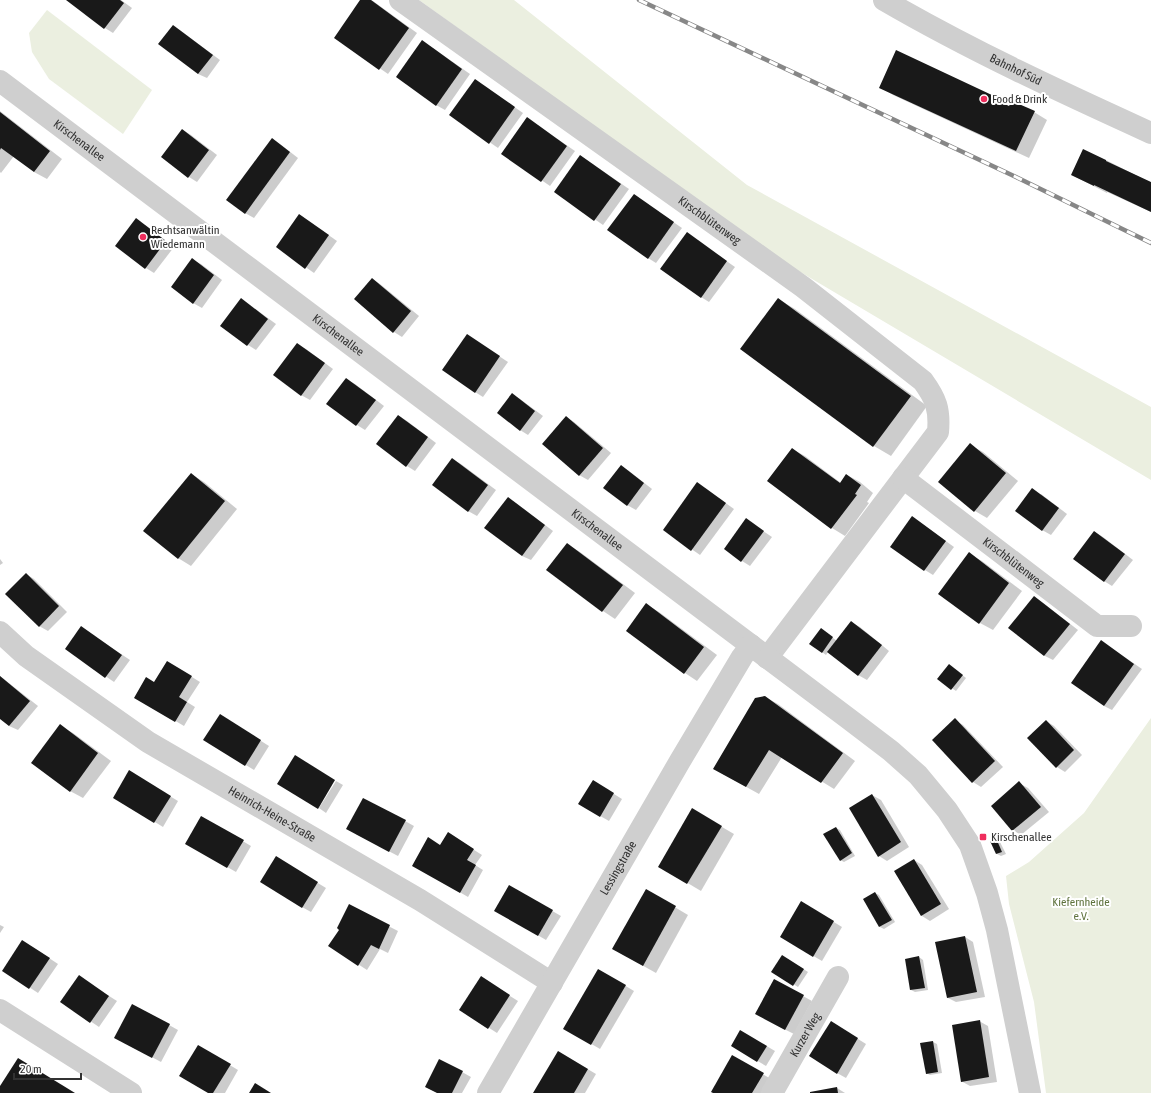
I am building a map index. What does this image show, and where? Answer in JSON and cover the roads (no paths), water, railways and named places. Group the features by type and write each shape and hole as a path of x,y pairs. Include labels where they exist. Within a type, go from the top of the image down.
{"street":[{"name":"Kirschblütenweg","path":"400,0 803,287 923,380 934,395 939,418 938,432 904,478 759,651"},
{"name":"Bahnhof Süd","path":"884,0 965,44 1031,77 1151,133"},
{"name":"Kirschenallee","path":"0,81 759,651 891,751 918,775 947,810 970,845 987,893 997,930 1030,1093"},
{"name":"Kirschblütenweg","path":"904,478 1097,626 1131,626"},
{"name":"Heinrich-Heine-Straße","path":"0,632 26,656 148,742 420,900 552,983"},
{"name":"Lessingstraße","path":"488,1093 680,761 742,657 759,651"},
{"name":"Kurzer Weg","path":"772,1093 838,977"},
{"path":"1,1013 131,1093"}],"railway":[{"path":"639,0 1016,177 1151,243"}],"place":[{"name":"Food & Drink","path":"984,99"},
{"name":"Rechtsanwältin Wiedemann","path":"143,237"},
{"name":"Kirschenallee","path":"983,837"}],"park label":[{"name":"Kiefernheide e.V.","path":"1081,909"}]}
